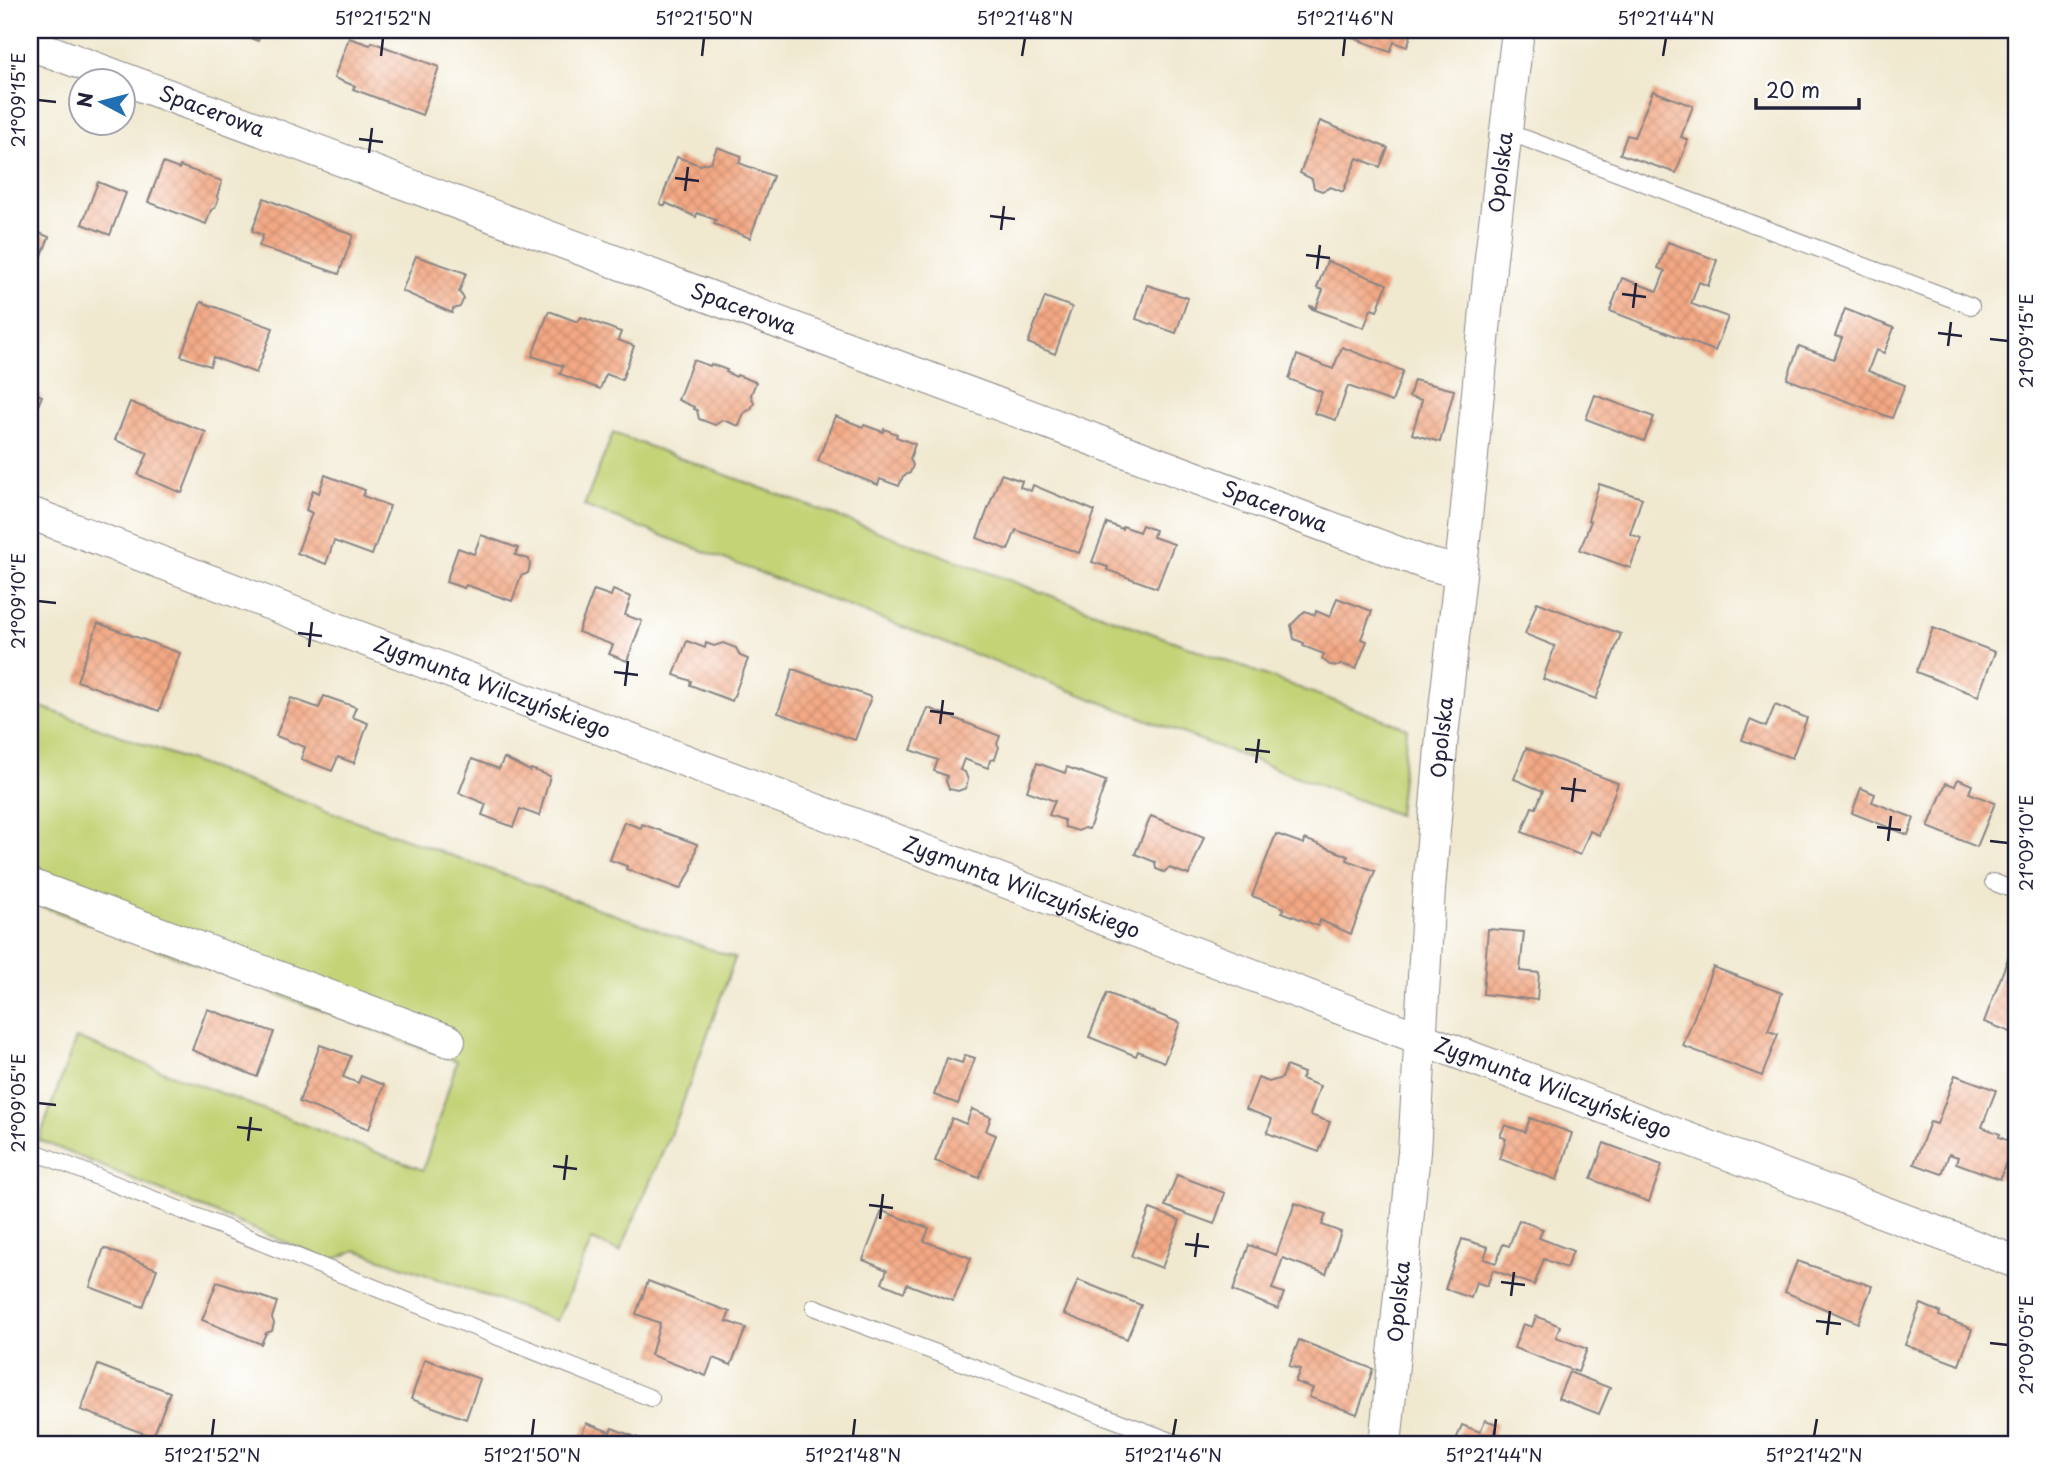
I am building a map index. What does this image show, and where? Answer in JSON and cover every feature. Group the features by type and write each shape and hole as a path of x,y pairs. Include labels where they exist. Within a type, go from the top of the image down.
{"street":[{"name":"Opolska","path":"1385,1445 1413,1164 1440,750 1491,257 1518,30"},
{"name":"Spacerowa","path":"30,44 1428,565 1460,572"},
{"name":"Zygmunta Wilczyńskiego","path":"30,513 2016,1262"},
{"path":"30,885 449,1041"}],"lane":[{"path":"1506,134 1524,138 1971,306"},
{"path":"1993,882 2016,891"},
{"path":"30,1150 651,1398"},
{"path":"814,1307 1182,1445"}],"green space":[{"path":"613,433 1407,728 1398,815 584,506"},
{"path":"30,703 735,958 678,1116 620,1252 592,1240 557,1321 356,1250 331,1261 39,1140 76,1038 423,1170 457,1061 30,902"}],"building":[{"path":"197,30 214,30 212,36"},
{"path":"228,30 262,30 258,41"},
{"path":"1338,30 1412,32 1407,47 1394,42 1390,52"},
{"path":"349,38 370,45 372,42 439,67 422,115 353,89 355,86 334,78"},
{"path":"1653,91 1693,106 1681,137 1688,140 1676,173 1620,154 1627,135 1634,137"},
{"path":"1320,121 1388,148 1380,167 1357,158 1343,192 1331,187 1322,191 1314,188 1312,179 1300,173"},
{"path":"717,147 742,156 739,163 773,176 750,238 714,224 716,220 697,213 696,217 666,203 665,206 660,204 677,157 700,165 711,162"},
{"path":"163,163 222,181 218,200 206,224 148,202"},
{"path":"98,182 126,193 110,235 82,224"},
{"path":"264,198 353,235 339,274 259,246 263,235 252,231"},
{"path":"30,229 49,237 30,287"},
{"path":"1668,242 1717,260 1708,286 1699,282 1691,304 1728,317 1715,351 1610,311 1622,278 1657,291 1665,271 1658,268"},
{"path":"416,256 466,273 459,292 464,298 460,307 453,309 452,313 402,291"},
{"path":"1327,261 1387,284 1377,311 1371,309 1364,328 1310,308 1316,308 1323,290 1317,288"},
{"path":"1147,285 1188,298 1176,333 1136,319"},
{"path":"1045,297 1072,307 1055,354 1028,343"},
{"path":"201,302 273,328 256,373 213,357 210,366 181,356"},
{"path":"1845,309 1894,328 1884,353 1876,350 1868,371 1905,385 1892,418 1787,379 1799,346 1834,359 1842,338 1835,336"},
{"path":"549,311 578,322 581,317 621,332 618,340 634,346 622,380 606,374 600,389 560,374 563,366 532,356"},
{"path":"1342,347 1403,371 1392,402 1348,386 1336,420 1314,413 1322,392 1289,379 1297,355 1333,369"},
{"path":"693,360 710,366 711,364 736,377 737,375 756,382 751,395 754,403 751,409 744,413 739,426 723,420 715,425 699,419 694,407 678,400"},
{"path":"1414,380 1454,390 1440,442 1412,434 1422,400 1409,397"},
{"path":"30,391 42,396 30,425"},
{"path":"1595,395 1654,417 1644,441 1586,419"},
{"path":"130,402 206,432 182,493 138,475 148,453 115,440"},
{"path":"835,416 863,427 864,425 883,432 884,429 915,444 910,459 913,465 910,473 903,476 899,486 880,479 878,485 818,461"},
{"path":"1001,474 1022,481 1020,487 1031,491 1033,485 1095,511 1079,553 1016,530 1008,550 977,538"},
{"path":"325,475 365,490 363,496 390,506 372,555 334,541 326,564 297,553 312,513 306,510 313,490 319,493"},
{"path":"1599,484 1642,498 1630,534 1641,538 1630,568 1580,550 1591,521 1588,520"},
{"path":"1107,523 1139,532 1142,525 1155,530 1153,537 1174,544 1157,588 1092,562"},
{"path":"481,535 518,548 515,555 529,559 528,573 521,576 512,601 466,585 464,588 446,582 458,548 474,554"},
{"path":"594,590 611,596 613,590 631,597 625,615 642,621 627,661 609,654 613,645 578,632"},
{"path":"1337,598 1372,611 1361,639 1367,641 1356,669 1341,664 1330,665 1322,659 1324,654 1303,646 1304,643 1294,639 1291,625 1305,611 1315,615 1316,611 1330,617"},
{"path":"1537,602 1621,634 1596,699 1543,679 1555,646 1525,634"},
{"path":"98,623 180,653 159,711 77,681"},
{"path":"1933,628 1995,652 1978,696 1916,672"},
{"path":"687,641 705,648 706,643 714,646 723,643 736,648 740,656 748,659 732,701 690,685 691,681 674,675"},
{"path":"793,669 871,697 855,740 778,713"},
{"path":"324,696 356,707 352,717 368,723 354,763 338,757 332,771 301,759 305,747 276,736 291,698 319,708"},
{"path":"1775,705 1807,718 1792,758 1742,740 1750,720 1766,727"},
{"path":"928,708 1000,736 995,759 990,760 988,768 964,759 960,770 965,772 968,780 966,788 958,791 949,789 947,776 934,771 938,760 911,750"},
{"path":"1526,748 1618,783 1599,835 1590,831 1580,855 1522,832 1532,807 1536,808 1543,791 1514,779"},
{"path":"504,758 530,771 531,769 550,776 539,816 520,809 513,827 482,815 486,804 459,793 472,759 499,769"},
{"path":"1037,763 1065,773 1067,767 1106,781 1089,829 1078,831 1065,827 1064,820 1049,815 1055,801 1027,791"},
{"path":"1958,779 1972,785 1969,793 1995,803 1977,847 1928,827 1946,783 1955,786"},
{"path":"1861,788 1875,794 1872,802 1914,818 1908,835 1852,813"},
{"path":"1151,816 1204,837 1189,875 1169,868 1164,872 1156,869 1155,862 1135,854"},
{"path":"624,822 641,828 642,824 697,844 691,871 680,889 626,869 627,866 610,860"},
{"path":"1276,834 1304,844 1305,839 1348,856 1347,860 1375,871 1351,934 1320,920 1318,926 1282,912 1284,908 1252,896"},
{"path":"1488,929 1524,932 1520,971 1539,973 1537,1000 1483,994"},
{"path":"2016,937 2016,1034 1984,1022"},
{"path":"1713,967 1782,993 1768,1031 1778,1034 1762,1076 1683,1046"},
{"path":"1107,993 1180,1023 1164,1062 1138,1051 1136,1056 1089,1037"},
{"path":"207,1009 274,1032 257,1077 192,1050"},
{"path":"320,1045 351,1056 343,1077 358,1083 361,1076 384,1085 369,1129 299,1102"},
{"path":"965,1055 975,1058 958,1104 934,1095 947,1058 962,1063"},
{"path":"1286,1066 1304,1073 1301,1079 1320,1086 1310,1115 1330,1122 1319,1152 1267,1133 1272,1119 1246,1109 1258,1078 1269,1082 1282,1078"},
{"path":"1955,1075 1996,1090 1982,1127 2013,1143 2000,1179 1956,1163 1958,1157 1949,1154 1942,1174 1914,1164 1930,1122 1937,1124"},
{"path":"972,1109 991,1117 986,1131 996,1135 979,1178 935,1161 952,1118 966,1124"},
{"path":"1530,1118 1572,1133 1557,1180 1500,1159 1506,1139 1500,1136 1505,1125 1525,1132"},
{"path":"1604,1143 1662,1165 1649,1202 1591,1179"},
{"path":"1177,1175 1225,1193 1214,1224 1165,1206"},
{"path":"1295,1203 1326,1214 1322,1225 1341,1232 1326,1274 1283,1258 1272,1289 1284,1293 1278,1309 1233,1291 1249,1245 1276,1255"},
{"path":"1150,1209 1180,1220 1162,1268 1131,1256"},
{"path":"882,1211 929,1228 924,1241 971,1258 953,1301 907,1284 904,1292 882,1283 887,1270 863,1260"},
{"path":"1519,1220 1543,1229 1539,1238 1573,1251 1566,1268 1544,1259 1534,1285 1493,1270 1487,1286 1476,1282 1471,1298 1445,1289 1462,1239 1488,1247 1484,1259 1496,1263 1503,1244 1509,1246"},
{"path":"104,1248 157,1269 143,1307 90,1287"},
{"path":"1797,1261 1872,1286 1858,1323 1785,1292"},
{"path":"1078,1280 1141,1305 1127,1339 1064,1314"},
{"path":"648,1281 730,1312 726,1321 746,1328 731,1365 713,1358 706,1376 651,1355 660,1323 636,1314"},
{"path":"217,1282 277,1302 272,1318 272,1331 266,1333 261,1344 202,1320"},
{"path":"1921,1304 1940,1312 1939,1316 1972,1329 1959,1365 1905,1345"},
{"path":"1536,1316 1560,1326 1556,1337 1587,1349 1578,1372 1514,1348 1523,1324 1532,1327"},
{"path":"1299,1340 1373,1369 1357,1414 1309,1397 1313,1388 1295,1382 1300,1369 1289,1366"},
{"path":"425,1359 480,1379 466,1419 411,1399"},
{"path":"98,1365 170,1392 153,1437 81,1410"},
{"path":"1569,1372 1610,1388 1599,1414 1558,1398"},
{"path":"1485,1420 1497,1424 1492,1437 1508,1443 1507,1445 1454,1445 1462,1425 1480,1432"},
{"path":"586,1423 610,1432 612,1428 656,1445 578,1445"}]}
